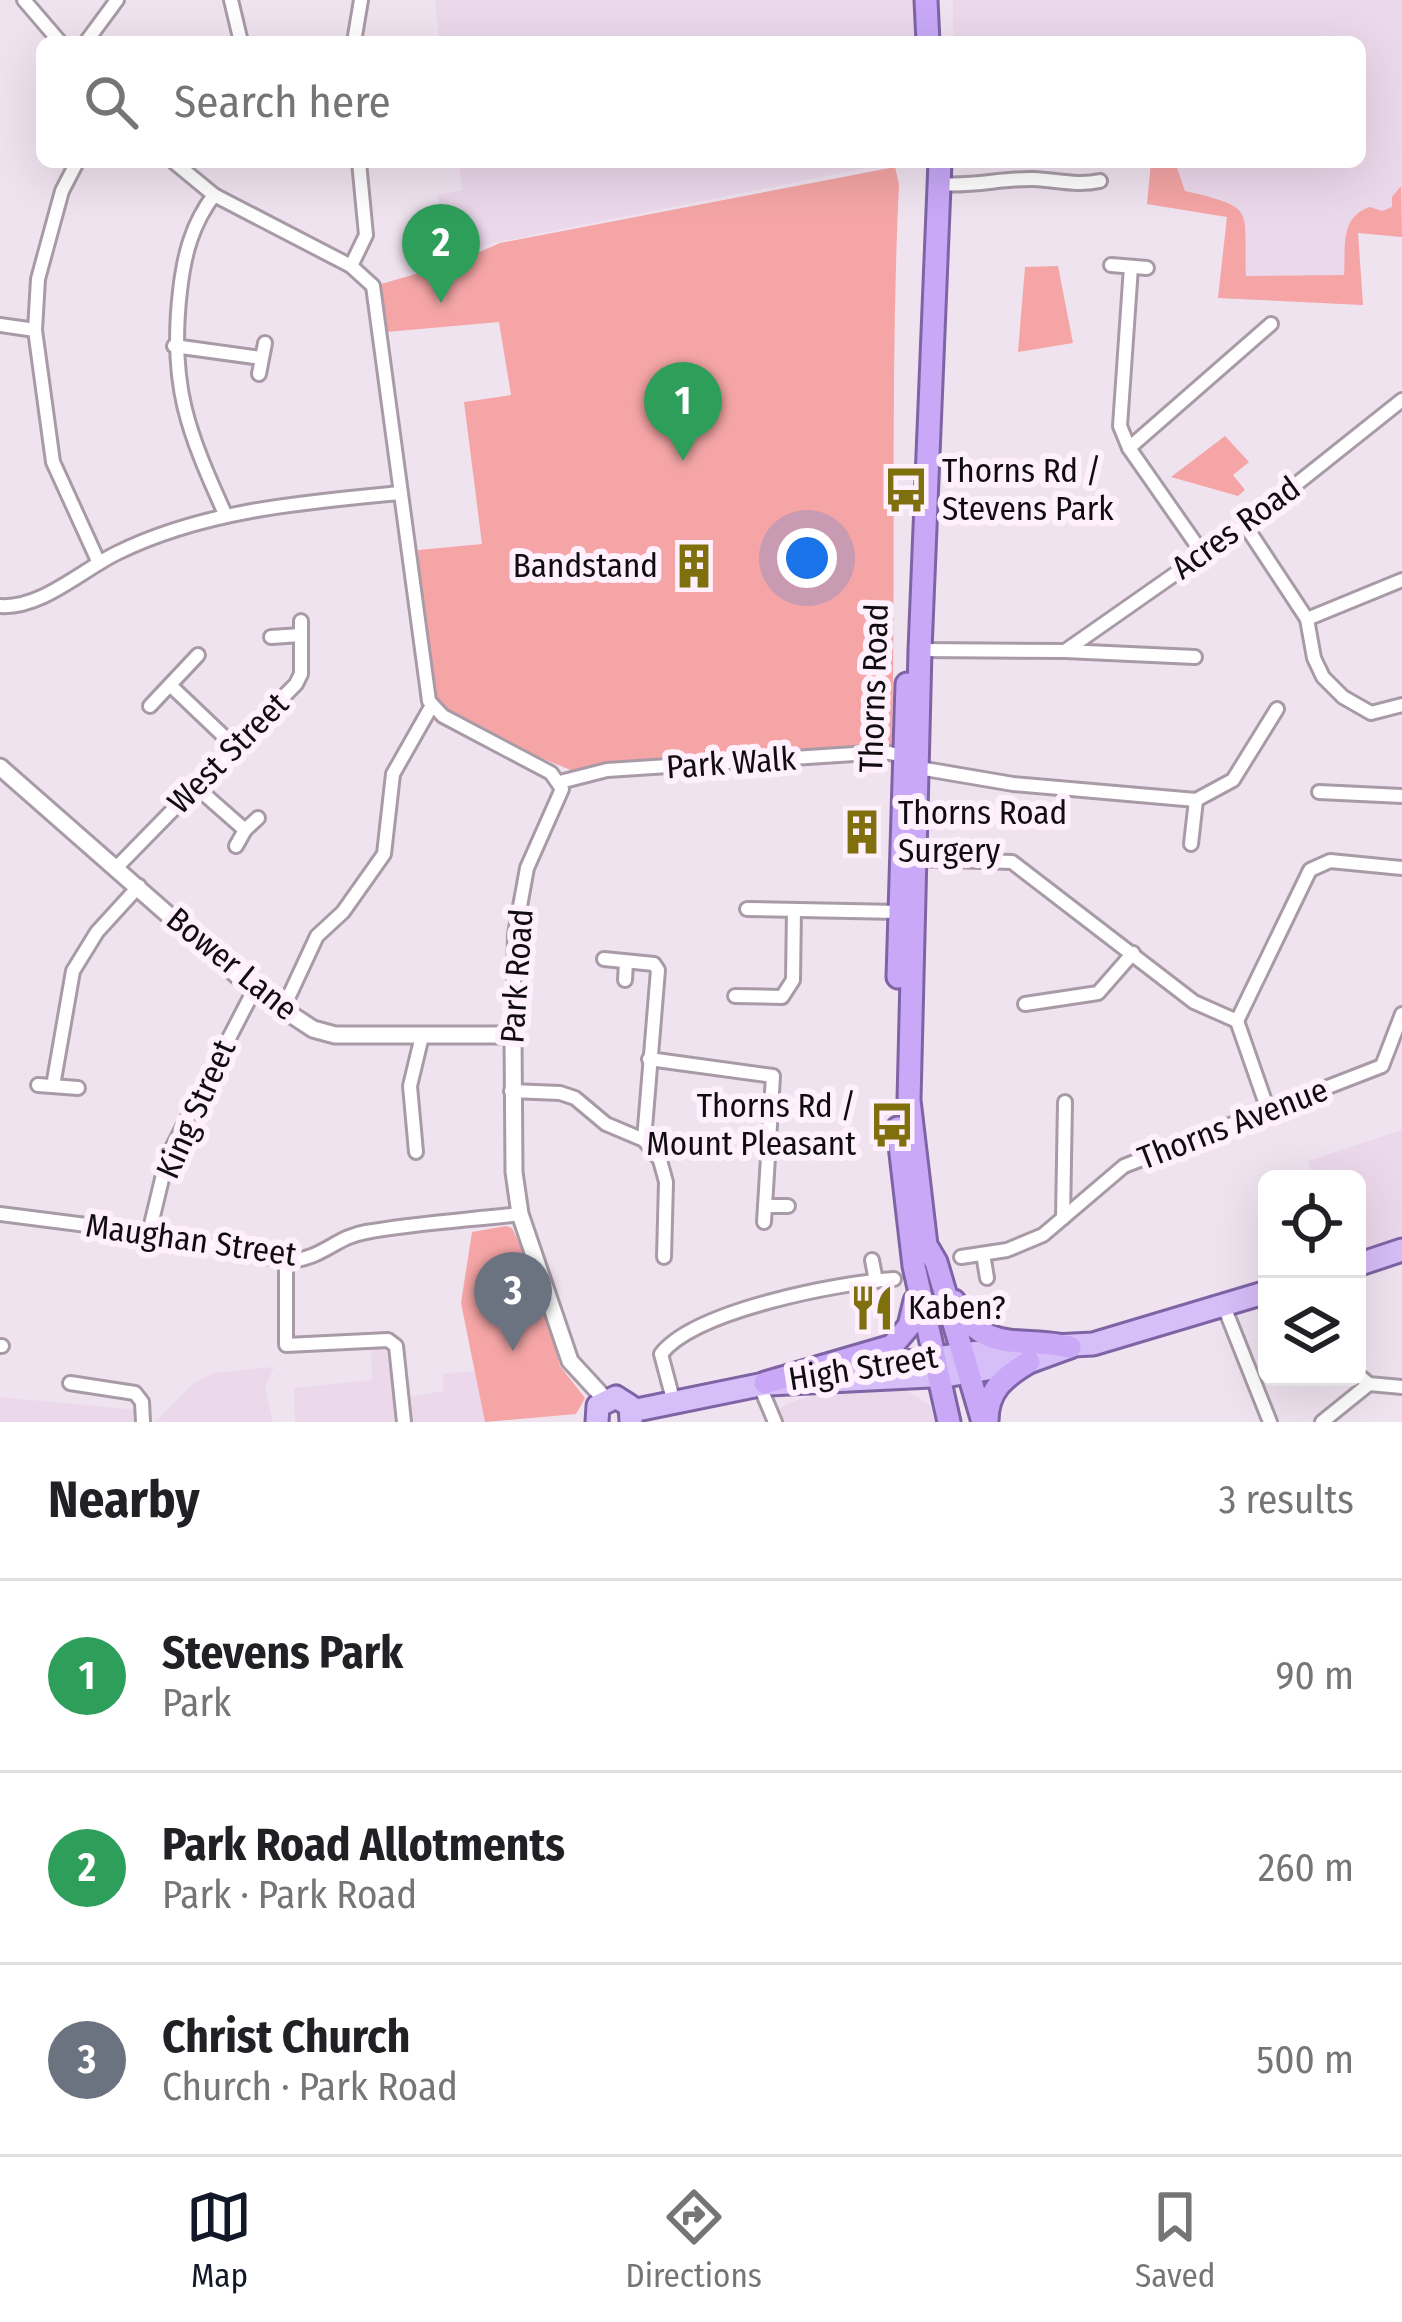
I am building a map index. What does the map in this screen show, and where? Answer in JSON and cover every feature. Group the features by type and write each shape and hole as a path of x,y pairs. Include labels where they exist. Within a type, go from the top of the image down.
{"highway":[{"path":"926,0 928,36"},
{"path":"939,0 940,36"},
{"name":"Thorns Road","path":"925,1258 910,1100 916,859 911,762 927,168"},
{"name":"Thorns Road","path":"939,173 920,650 899,912 897,1112 899,1161 925,1258 945,1367"},
{"path":"925,1258 975,1331 1001,1341 1045,1341 1070,1347"},
{"path":"762,1384 892,1346 915,1310 925,1258"},
{"path":"985,1422 994,1390 1029,1363"},
{"path":"945,1367 935,1399 946,1422"},
{"path":"945,1367 961,1422"},
{"path":"945,1367 985,1422"}],"main road":[{"path":"1366,1262 1402,1250"},
{"path":"945,1367 1029,1363 1258,1294"},
{"path":"945,1367 1001,1347 1070,1347"},
{"name":"High Street","path":"586,1422 621,1398 632,1416 762,1384 945,1367"}],"street":[{"path":"24,0 55,36"},
{"path":"90,36 117,0"},
{"path":"231,0 240,36"},
{"path":"355,36 361,0"},
{"path":"73,168 62,191 38,279 35,330 53,463 99,563"},
{"path":"181,168 214,195 351,266 373,286 431,707 393,774 384,854 343,911 317,937 283,1009"},
{"path":"351,266 366,235 360,168"},
{"path":"939,173 973,187 1017,179 1100,181"},
{"path":"214,195 197,217 184,261 174,346 183,413 226,516"},
{"path":"1111,265 1147,268"},
{"path":"1131,267 1120,426 1129,448 1203,554"},
{"path":"1129,448 1271,324"},
{"path":"0,325 35,330"},
{"path":"259,374 265,343"},
{"path":"174,346 261,358"},
{"name":"Acres Road","path":"1065,651 1245,525 1402,400"},
{"path":"0,606 26,604 137,545 226,516 280,505 400,493"},
{"path":"1245,525 1307,619 1314,658 1329,684 1371,712 1402,706"},
{"path":"1307,619 1402,580"},
{"name":"West Street","path":"116,868 296,684 302,674 301,628 272,637"},
{"path":"920,650 1195,658"},
{"path":"150,706 198,655"},
{"path":"170,685 233,746"},
{"path":"431,707 560,782"},
{"path":"1191,844 1196,800 1233,780 1268,715"},
{"name":"Park Walk","path":"560,782 608,770 885,752 1013,784 1196,800"},
{"name":"Bower Lane","path":"0,767 254,990 313,1029 335,1035 513,1035"},
{"name":"Park Road","path":"560,782 562,789 527,868 519,912 511,1090 520,1214 570,1360 599,1414"},
{"path":"195,786 245,830"},
{"path":"1319,793 1402,796"},
{"path":"236,846 258,818"},
{"path":"916,859 1012,862 1194,1002 1237,1021"},
{"path":"1268,1110 1237,1021 1310,870 1330,861 1402,868"},
{"path":"78,1088 46,1085 73,971 97,932 139,886"},
{"path":"747,908 899,912"},
{"path":"735,996 782,997 793,980 794,910"},
{"path":"1025,1004 1098,993 1132,953"},
{"path":"604,959 654,964 658,970 644,1140"},
{"path":"625,980 626,962"},
{"name":"King Street","path":"149,1233 167,1158 254,990"},
{"path":"1402,1014 1382,1066 1402,1066"},
{"path":"416,1152 410,1086 422,1036"},
{"path":"649,1059 773,1070 764,1222"},
{"name":"Thorns Avenue","path":"961,1258 1031,1241 1124,1166 1382,1066"},
{"path":"511,1090 574,1098 606,1124 644,1140 660,1160 666,1182 664,1257"},
{"path":"1063,1218 1066,1102"},
{"path":"765,1206 788,1206"},
{"name":"Maughan Street","path":"0,1214 149,1233 286,1261 323,1254 362,1232 520,1214"},
{"path":"666,1241 685,1242"},
{"path":"983,1254 987,1278"},
{"path":"872,1260 875,1281"},
{"path":"286,1261 286,1345 388,1340 396,1346 404,1422"},
{"path":"674,1402 662,1354 682,1334 735,1311 894,1279"},
{"path":"1223,1304 1270,1422"},
{"path":"1366,1382 1402,1387"},
{"path":"70,1383 135,1393 142,1402 143,1422"},
{"path":"762,1384 776,1422"},
{"path":"1322,1422 1369,1384"},
{"path":"93,1405 97,1387"}],"shaded area":[{"path":"435,0 915,0 917,36 438,36"},
{"path":"953,0 1402,0 1402,237 1358,233 1363,305 1218,298 1227,216 1147,204 1150,168 1366,168 1366,36 953,36"},
{"path":"459,168 866,168 498,242 453,257 437,195 463,190"},
{"path":"895,168 899,184 892,747 573,771 442,707 427,655 418,550 482,544 464,402 511,395 499,322 386,332 381,284 454,263 500,243"},
{"path":"1150,168 1177,168 1185,191 1236,208 1245,224 1246,276 1344,275 1346,235 1353,218 1370,207 1382,211 1392,207 1392,197 1401,186 1402,237 1358,233 1363,305 1218,298 1227,217 1147,204"},
{"path":"1058,266 1073,343 1018,352 1025,267"},
{"path":"1225,436 1249,462 1233,475 1245,490 1238,496 1171,477"},
{"path":"1402,1130 1402,1239 1366,1252 1366,1170 1311,1170 1308,1161"},
{"path":"512,1228 539,1285 560,1366 585,1398 576,1414 485,1422 461,1303 472,1232"},
{"path":"381,1348 391,1356 401,1422 295,1422 294,1388 372,1380 371,1349"},
{"path":"274,1367 265,1388 273,1422 155,1422 194,1383 214,1373"},
{"path":"475,1371 485,1422 410,1422 408,1397 443,1391 443,1374"},
{"path":"902,1388 930,1405 935,1422 784,1422 779,1410 825,1391"},
{"path":"0,1397 138,1410 138,1422 0,1422"}],"place":[{"name":"Park Road Allotments","path":"441,303"},
{"name":"Stevens Park","path":"683,461"},
{"name":"Thorns Rd / Stevens Park","path":"906,490"},
{"name":"Bandstand","path":"694,566"},
{"name":"Thorns Road Surgery","path":"862,832"},
{"name":"Thorns Rd / Mount Pleasant","path":"892,1125"},
{"name":"Kaben?","path":"872,1308"},
{"name":"Christ Church","path":"513,1351"}]}
